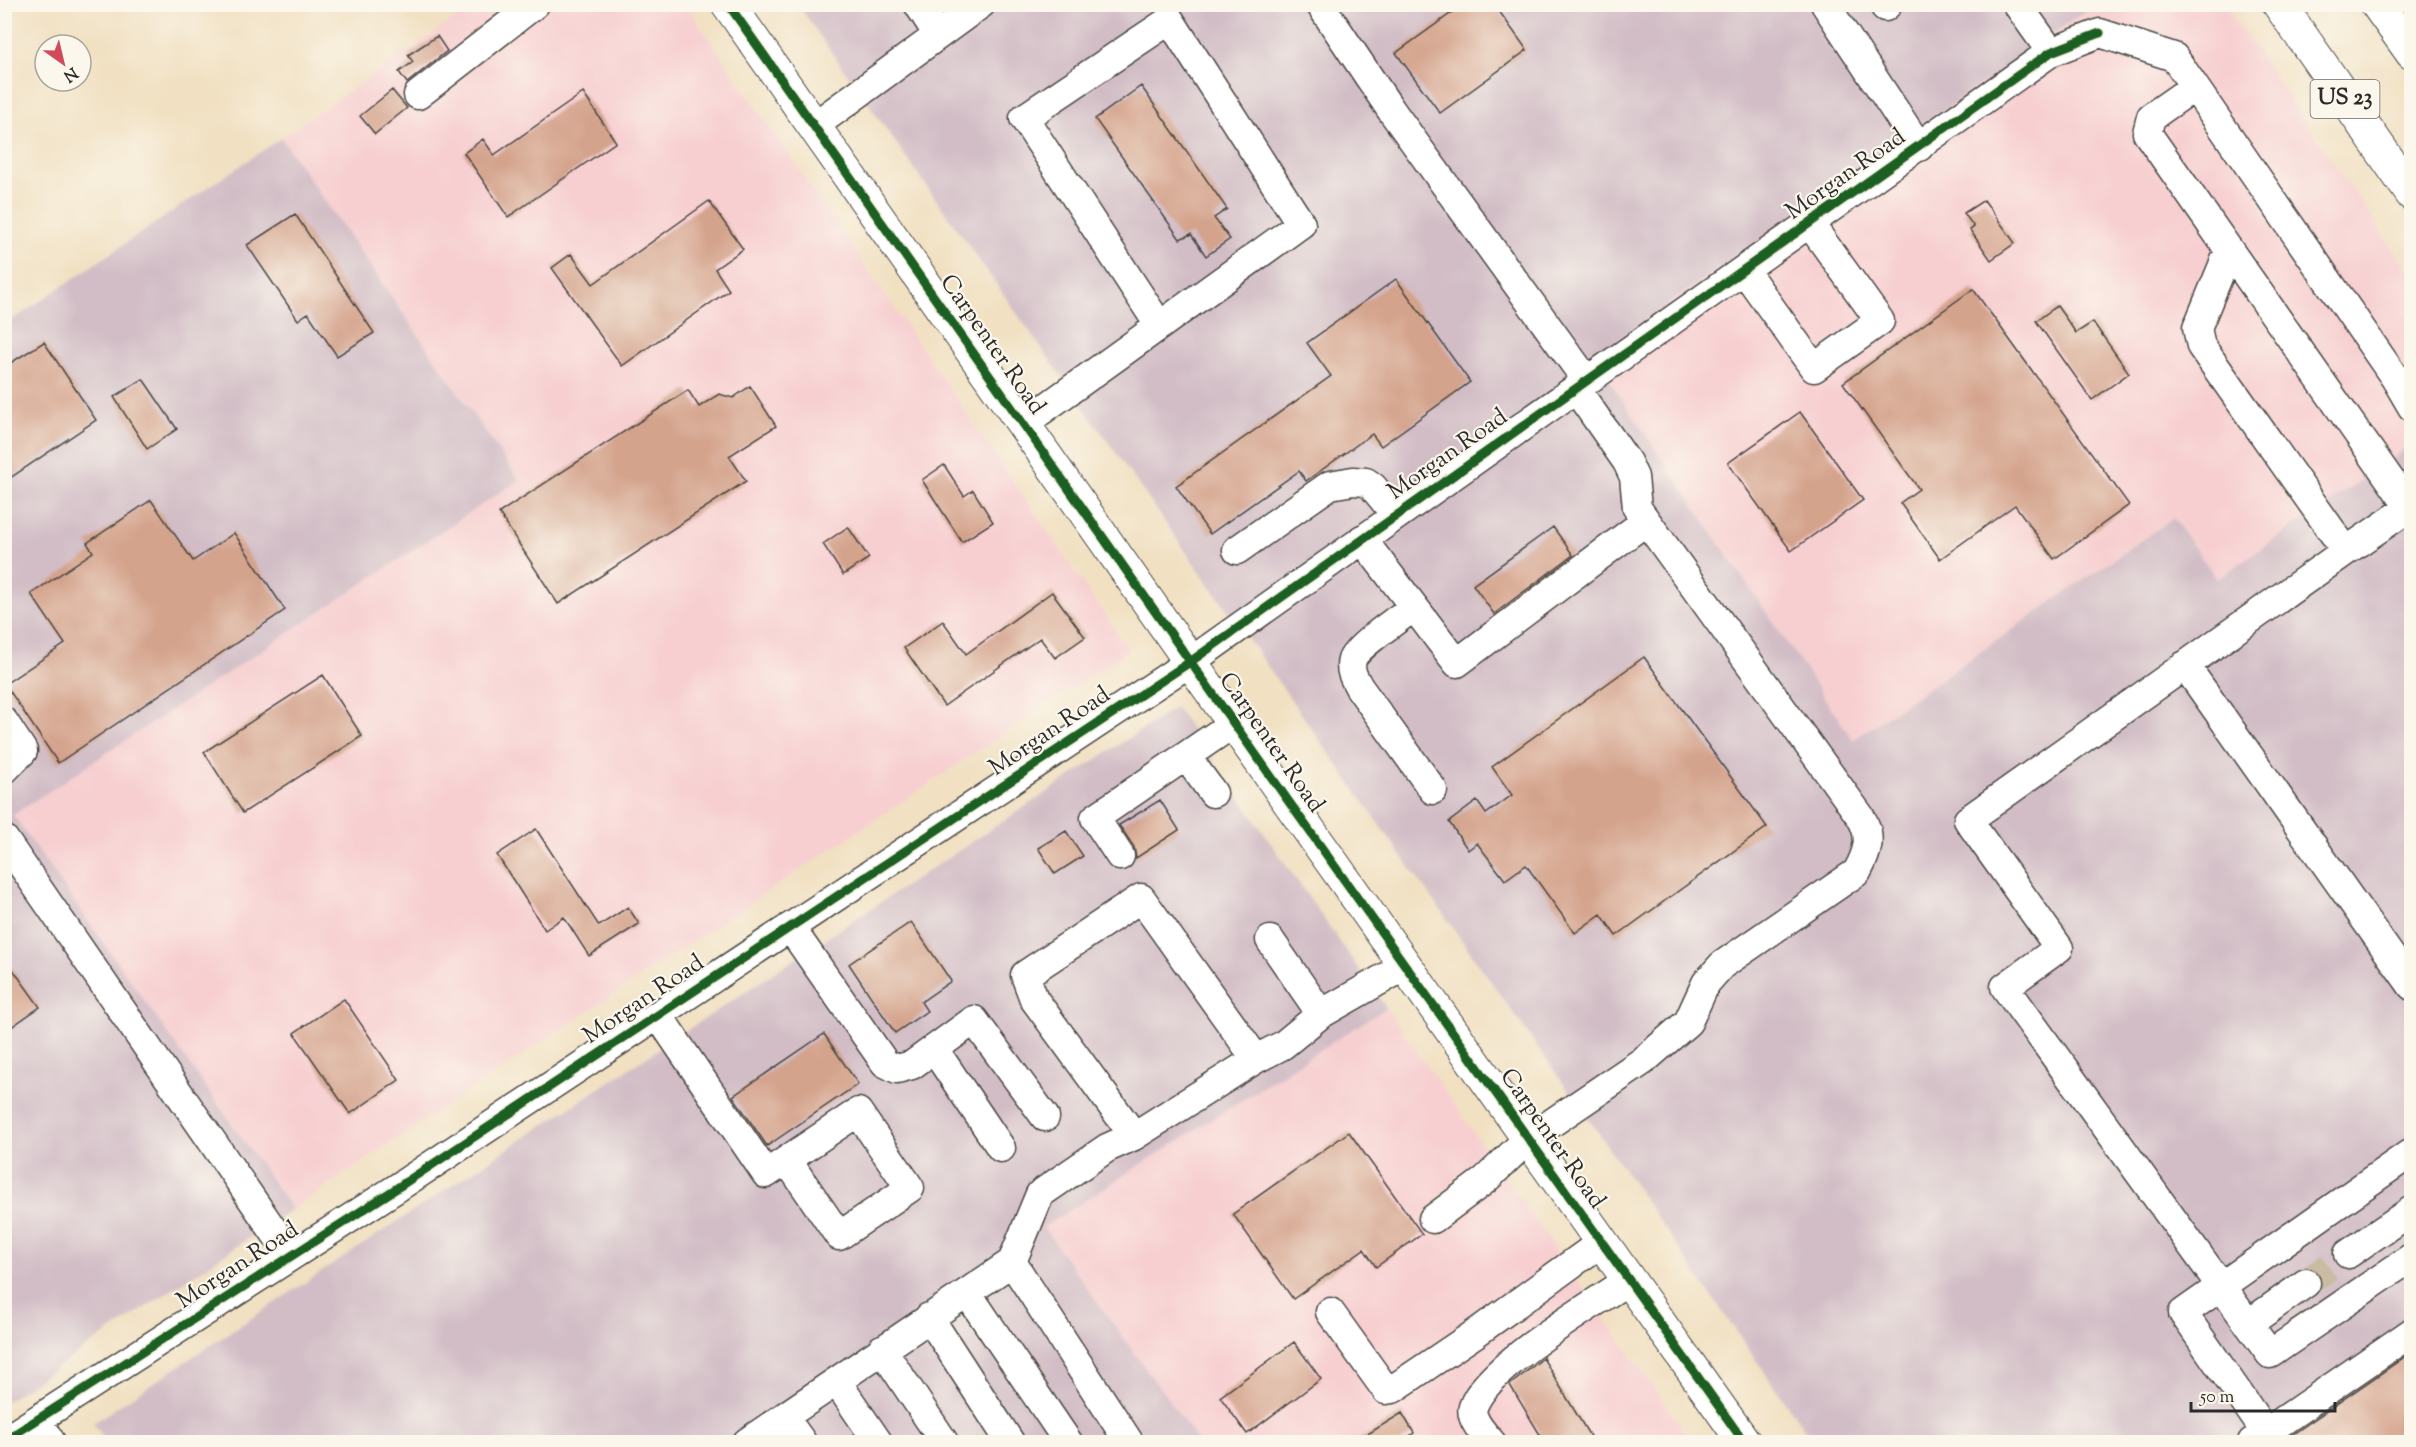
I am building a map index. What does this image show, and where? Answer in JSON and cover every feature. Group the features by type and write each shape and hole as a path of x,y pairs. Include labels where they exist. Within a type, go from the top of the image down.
{"main road":[{"name":"Carpenter Road","path":"728,4 1190,662 1629,1280 1736,1440"},
{"name":"US 23","path":"2279,4 2412,194"},
{"path":"2377,4 2412,53"}],"street":[{"path":"418,95 535,4"},
{"path":"918,4 938,35"},
{"path":"814,126 981,4"},
{"path":"1320,4 1582,385 1634,477 1637,508 1860,816 1868,832 1868,850 1857,872 1722,965 1712,975 1688,1022 1643,1061 1528,1139 1485,1180 1433,1219"},
{"path":"1825,4 1919,147"},
{"path":"2017,4 2051,52"},
{"path":"1023,424 1301,224 1170,21 1024,118 1159,325"},
{"name":"Morgan Road","path":"4,1441 44,1431 291,1256 1190,662 2051,52 2100,33 2174,57 2194,87"},
{"path":"2412,407 2395,378 2194,87 2151,117 2147,133 2410,509 2346,551 1968,820 2059,948 2005,987 2220,1288 2270,1354 2412,1257"},
{"path":"1744,270 1814,368 1880,321 1810,224"},
{"path":"2229,251 2197,328 2201,346 2346,551"},
{"path":"1237,550 1330,485 1353,481 1366,482 1373,487 1396,515"},
{"path":"1362,539 1457,663 1646,521"},
{"path":"1414,607 1365,644 1352,657 1351,666 1359,687 1433,790"},
{"path":"2185,665 2412,986"},
{"path":"4,722 23,751 4,770"},
{"path":"1120,856 1095,818 1234,723"},
{"path":"1186,756 1213,792"},
{"path":"4,839 291,1256"},
{"path":"1134,1136 1034,999 1025,975 1141,898 1256,1059"},
{"path":"790,927 885,1063 897,1069 912,1065 974,1020 1045,1117"},
{"path":"1270,940 1321,1014"},
{"path":"747,1443 1012,1262 1040,1194 1107,1148 1134,1136 1256,1059 1283,1045 1321,1014 1406,966"},
{"path":"658,1015 766,1174 787,1160"},
{"path":"934,1049 1001,1148"},
{"path":"2412,1152 2183,1313 2259,1438 2412,1332"},
{"path":"2348,1254 2412,1210"},
{"path":"1330,1312 1386,1390 1393,1389 1476,1333 1602,1242"},
{"path":"1012,1262 1129,1443"},
{"path":"1491,1443 1472,1414 1473,1407 1481,1393 1510,1361 1629,1280"},
{"path":"2248,1323 2306,1283"},
{"path":"968,1294 1068,1443"},
{"path":"929,1317 1010,1443"},
{"path":"882,1349 944,1443"},
{"path":"837,1382 878,1443"},
{"path":"784,1417 802,1443"}],"shaded area":[{"path":"475,5 686,5 1129,650 292,1209 13,815 519,480 281,138"},
{"path":"798,5 2094,5 1593,357 1853,740 2173,518 2217,579 2411,446 2411,1442 1813,1442 1595,1128"},
{"path":"2094,5 2225,5 2411,275 2411,446 2217,579 2172,518 1853,740 1593,357"},
{"path":"281,138 519,480 13,815 292,1209 5,1402 5,325"},
{"path":"1176,707 1386,1008 1043,1227 1199,1442 107,1442 93,1423"},
{"path":"1386,1008 1692,1442 1199,1442 1042,1227"}],"building":[{"path":"1464,4 1494,4 1527,50 1440,113 1396,53"},
{"path":"437,36 447,51 407,83 399,72 413,62 408,55"},
{"path":"1141,86 1227,209 1214,218 1230,239 1206,256 1191,234 1180,239 1095,119"},
{"path":"392,90 407,108 375,134 360,116"},
{"path":"583,93 616,142 508,217 464,153 483,139 494,155"},
{"path":"1984,200 2015,243 1991,260 1970,230 1974,227 1964,213"},
{"path":"709,201 743,249 715,269 729,290 622,366 552,268 571,254 593,284"},
{"path":"295,214 374,333 337,356 308,313 298,320 247,245"},
{"path":"1396,279 1470,382 1381,446 1372,434 1306,481 1299,471 1210,534 1176,486 1331,376 1307,343"},
{"path":"1973,289 2129,505 2054,559 2015,505 1940,559 1900,503 1919,489 1843,383"},
{"path":"2057,306 2076,333 2093,322 2129,373 2092,400 2036,321"},
{"path":"44,342 96,420 4,482 4,367"},
{"path":"143,379 177,429 147,449 114,397"},
{"path":"750,386 776,426 729,456 746,481 558,604 499,513 688,390 699,407 719,394 733,398"},
{"path":"1800,412 1863,500 1791,551 1728,463"},
{"path":"944,465 964,496 973,490 993,522 962,542 922,480"},
{"path":"151,500 193,561 234,533 285,610 58,763 5,684 65,644 31,594 93,552 87,543"},
{"path":"848,527 869,558 843,575 823,544"},
{"path":"1553,527 1573,555 1494,614 1473,585"},
{"path":"1052,592 1085,637 1055,658 1040,638 944,706 904,648 943,621 966,654"},
{"path":"1644,657 1767,827 1616,936 1601,914 1575,933 1526,865 1505,880 1477,843 1468,850 1449,822 1477,801 1486,814 1512,795 1492,767"},
{"path":"323,675 362,736 243,813 204,752"},
{"path":"1160,800 1179,830 1136,858 1134,847 1119,825"},
{"path":"536,829 599,926 628,907 639,924 589,956 564,917 545,930 497,855"},
{"path":"1066,831 1083,856 1055,874 1038,848"},
{"path":"911,922 951,981 921,1002 927,1011 895,1033 849,964"},
{"path":"4,957 40,1007 4,1032"},
{"path":"344,999 399,1080 350,1114 294,1033"},
{"path":"824,1034 858,1084 767,1146 733,1096"},
{"path":"1349,1132 1422,1234 1376,1267 1364,1249 1293,1299 1233,1214"},
{"path":"1294,1342 1321,1379 1247,1434 1220,1397"},
{"path":"2412,1352 2412,1443 2280,1443"},
{"path":"1543,1358 1594,1443 1545,1443 1510,1385"},
{"path":"1402,1413 1414,1433 1399,1443 1353,1443"}],"tunnel":[{"path":"2306,1283 2348,1254"}],"cycle path":[{"path":"728,4 1289,802 1744,1442"},
{"path":"4,1441 397,1188 1190,662 2051,52 2100,33"}]}
